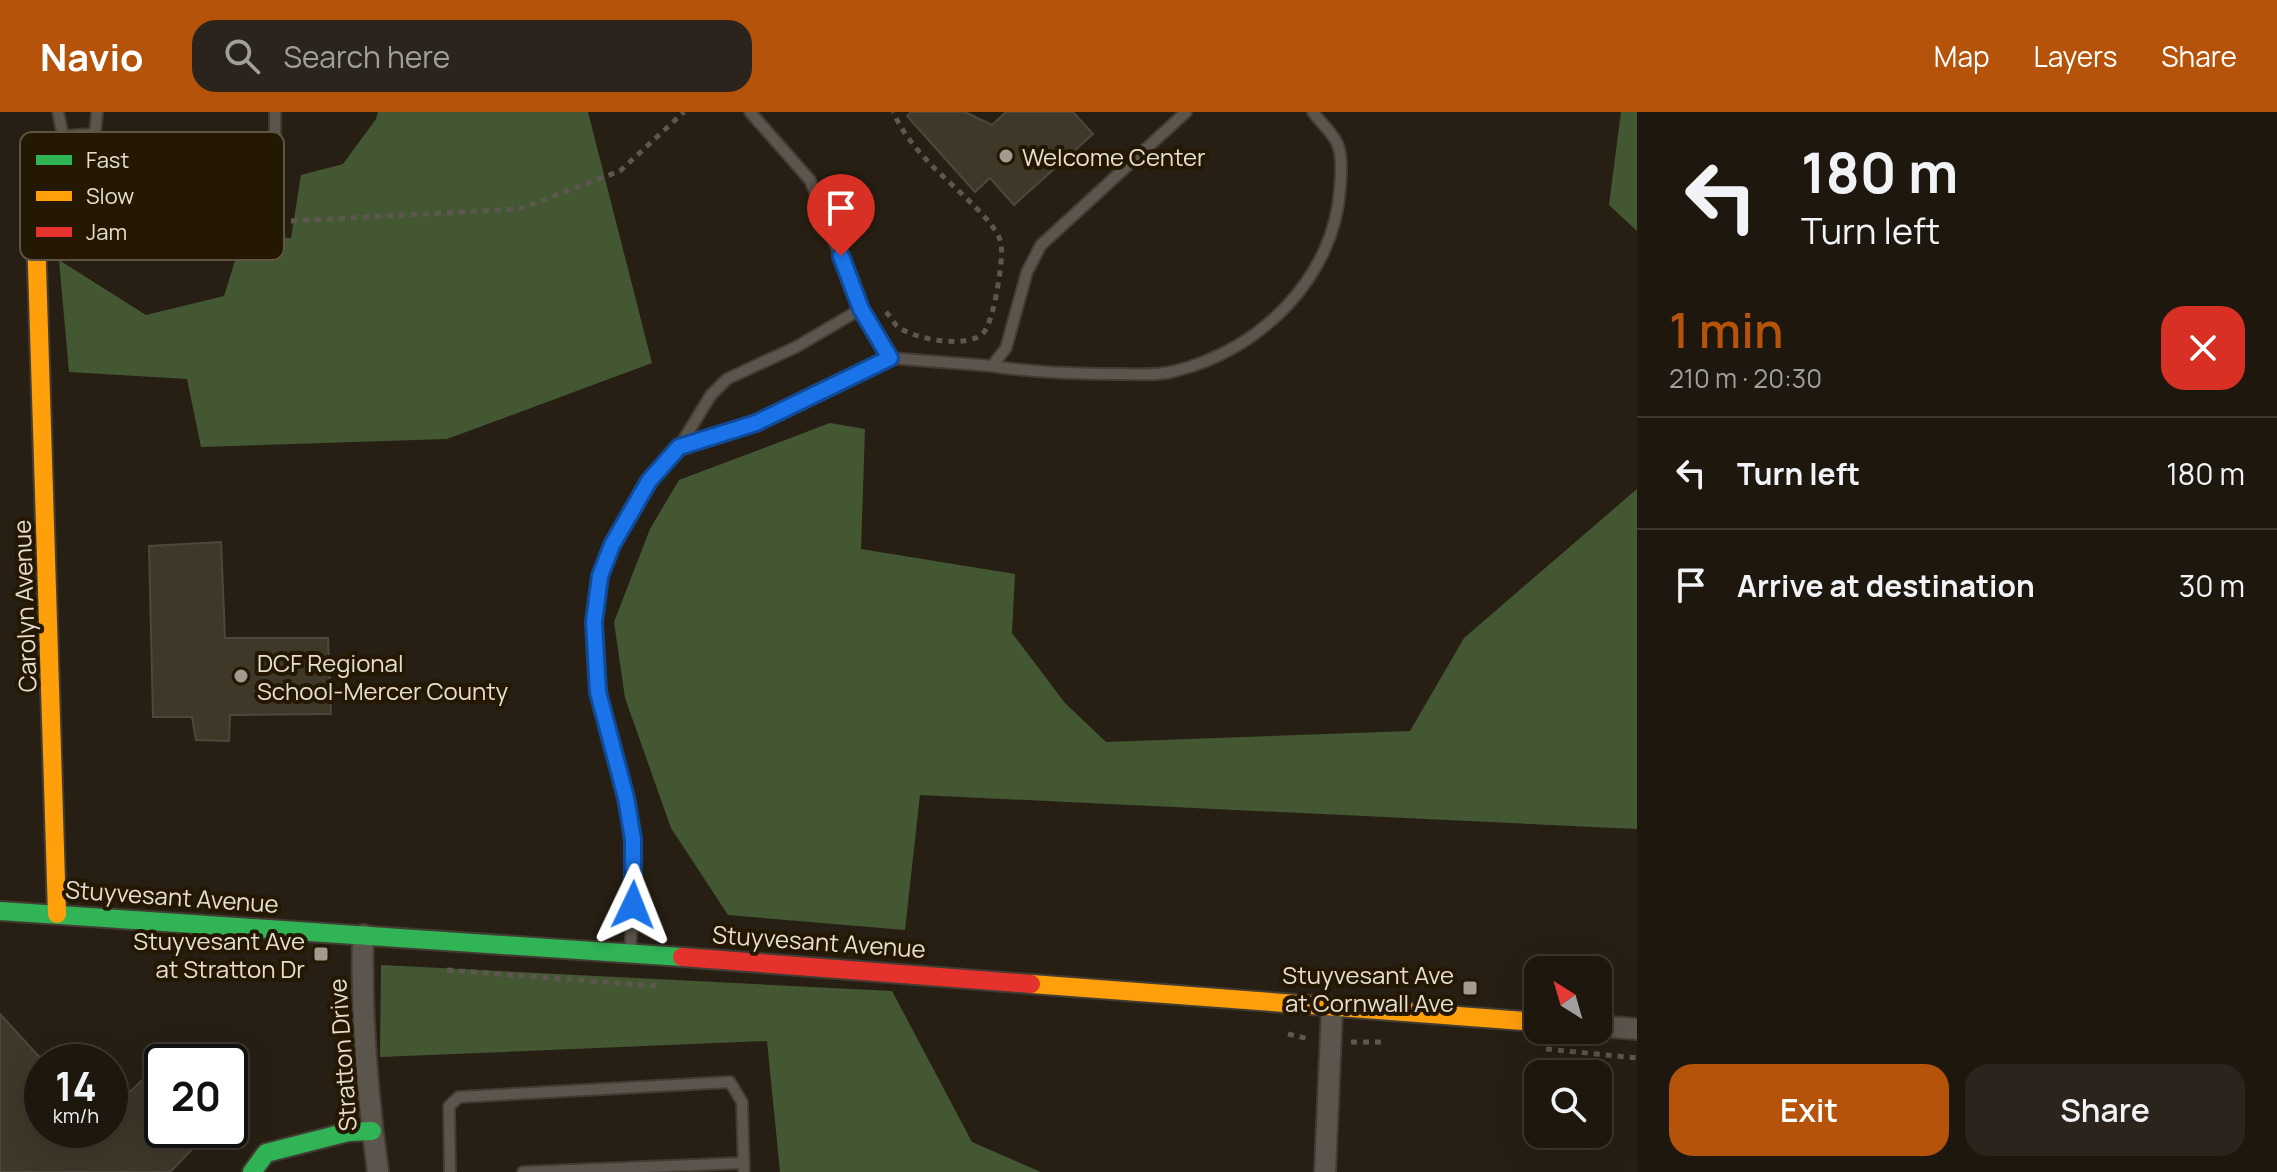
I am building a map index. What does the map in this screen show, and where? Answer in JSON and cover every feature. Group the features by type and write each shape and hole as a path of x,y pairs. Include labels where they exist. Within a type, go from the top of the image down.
{"street":[{"name":"Carolyn Avenue","path":"38,260 57,914"},
{"name":"Stuyvesant Avenue","path":"0,911 630,953 1332,1009 1524,1021"},
{"name":"Stratton Drive","path":"363,935 362,998 378,1172"},
{"path":"1325,1172 1332,1009"},
{"path":"1612,1027 1637,1029"},
{"path":"252,1172 266,1153 348,1132 372,1131"}],"lane":[{"path":"58,112 62,132"},
{"path":"95,132 97,112"},
{"path":"750,112 810,180 861,309 890,358"},
{"path":"992,366 1006,348 1027,272 1041,245 1186,112"},
{"path":"679,447 756,423 890,358 1076,374 1170,373 1228,352 1282,312 1324,253 1340,199 1341,159 1337,142 1313,112"},
{"path":"630,953 635,882 633,839 626,798 598,692 594,622 600,576 612,545 649,481 679,447 695,417 727,379 796,347 861,309"},
{"path":"450,1172 449,1106 459,1097 730,1082 742,1102 744,1168 523,1172"}],"path":[{"path":"284,221 305,222 519,209 620,171 684,112"},
{"path":"861,309 880,304 899,327 920,337 950,342 975,338 985,332 1002,272 1001,240 980,213 925,159 902,130 893,112"}],"green space":[{"path":"378,112 588,112 652,363 447,439 201,447 187,379 69,372 59,260 146,315 224,296 235,260 284,260 284,238 291,238 301,175 343,164"},
{"path":"1621,112 1637,112 1637,231 1609,205"},
{"path":"830,423 865,429 861,549 1015,574 1012,633 1065,703 1106,742 1410,731 1464,638 1637,489 1637,829 920,795 905,930 728,915 671,828 625,698 614,622 650,529 679,480"},
{"path":"381,965 892,991 972,1142 1041,1172 780,1172 767,1041 380,1057"}],"building":[{"name":"Welcome Center","path":"911,112 965,112 992,125 1006,112 1073,112 1093,134 1014,205 990,178 975,192 907,116"},
{"name":"DCF Regional School-Mercer County","path":"221,542 225,638 328,638 331,714 230,715 229,741 196,740 192,717 153,717 149,546"},
{"path":"0,1014 28,1044 24,1044 24,1148 128,1148 128,1094 144,1078 144,1148 193,1148 170,1172 0,1172"}],"traffic: fast":[{"path":"0,911 682,957"},
{"path":"252,1172 266,1153 348,1132 372,1131"}],"traffic: slow":[{"path":"37,260 57,914"},
{"path":"1031,984 1524,1021"}],"traffic: jam":[{"path":"682,957 1031,984"}],"place":[{"name":"Welcome Center","path":"1006,156"},
{"name":"DCF Regional School-Mercer County","path":"241,676"},
{"name":"Stuyvesant Ave at Stratton Dr","path":"321,954"},
{"name":"Stuyvesant Ave at Cornwall Ave","path":"1470,988"}],"route":[{"path":"633,905 633,839 626,798 598,692 594,622 600,576 625,519 649,481 679,447 756,423 890,358 861,309 841,256"}]}
